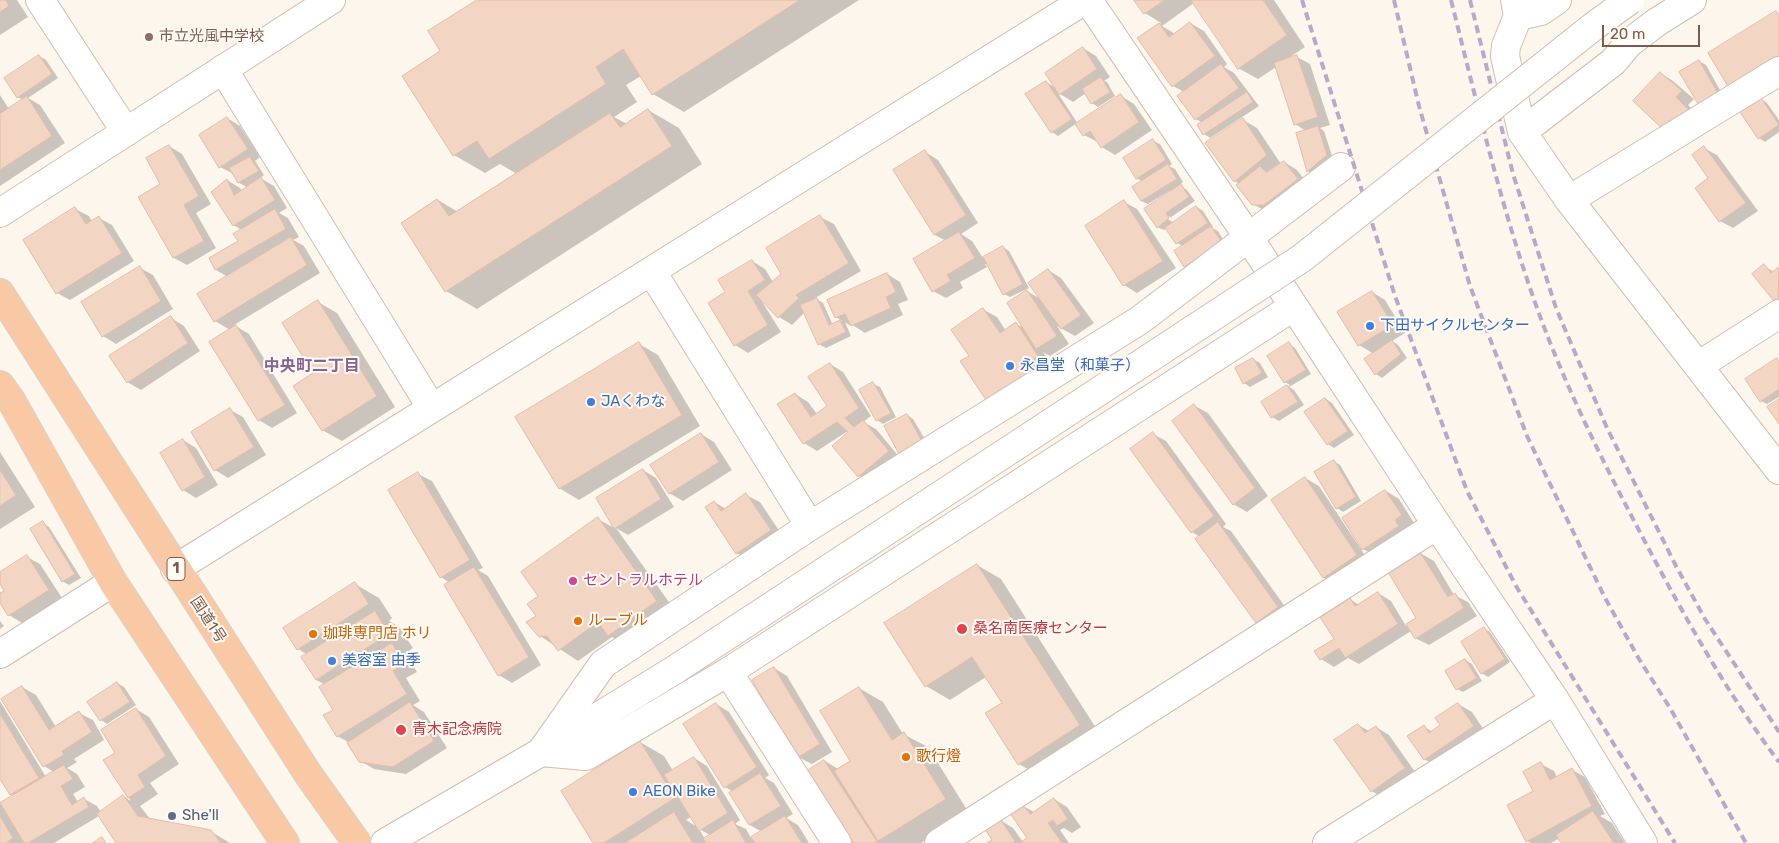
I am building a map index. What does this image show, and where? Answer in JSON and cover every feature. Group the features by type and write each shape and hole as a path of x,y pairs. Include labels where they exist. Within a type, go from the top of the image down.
{"highway":[{"name":"国道1号","path":"0,293 308,774 357,843"},
{"path":"4,398 113,582 285,843"}],"street":[{"path":"40,0 126,132"},
{"path":"0,212 331,0"},
{"path":"175,568 1087,0 1248,238 1555,700 1643,843"},
{"path":"1557,0 1542,11 1516,8 1505,56 1522,132 1569,200 1779,470"},
{"path":"385,843 676,670 1302,258 1594,26 1630,0"},
{"path":"1522,132 1613,62 1629,43 1692,0"},
{"path":"223,69 431,407"},
{"path":"1569,200 1779,71"},
{"path":"541,752 603,664 810,526 1140,320 1340,166"},
{"path":"652,272 810,526"},
{"path":"541,752 586,756 728,672 1293,307"},
{"path":"1698,366 1779,314"},
{"path":"938,843 1437,525"},
{"path":"0,654 113,582"},
{"path":"728,672 837,843"},
{"path":"1327,843 1555,700"}],"building":[{"path":"0,0 6,0 9,6 0,12"},
{"path":"477,0 800,0 652,95 623,49 596,67 606,84 489,159 477,141 453,156 402,76 440,51 428,31"},
{"path":"1134,0 1165,0 1144,14"},
{"path":"1191,0 1263,0 1287,35 1238,69"},
{"path":"1776,11 1779,15 1779,57 1729,88 1708,53"},
{"path":"1190,22 1215,56 1172,87 1137,38 1159,23 1169,37"},
{"path":"1083,47 1097,69 1059,95 1045,73"},
{"path":"39,55 52,74 17,98 4,78"},
{"path":"1297,55 1318,117 1294,125 1274,63"},
{"path":"1699,60 1720,97 1701,109 1679,72"},
{"path":"1221,64 1239,88 1195,120 1177,96"},
{"path":"1660,72 1682,91 1676,97 1690,111 1668,134 1633,101"},
{"path":"1101,77 1110,92 1091,104 1082,89"},
{"path":"1046,81 1072,119 1051,133 1025,94"},
{"path":"1247,92 1253,102 1203,135 1197,125"},
{"path":"1121,94 1139,122 1101,148 1090,131 1083,136 1075,124"},
{"path":"27,96 52,136 0,170 0,114"},
{"path":"1761,98 1779,125 1758,139 1740,112"},
{"path":"648,109 672,146 445,292 401,223 437,199 449,216 610,113 620,127"},
{"path":"227,117 248,149 219,168 199,135"},
{"path":"1243,118 1267,155 1234,182 1205,143"},
{"path":"1318,126 1327,155 1307,172 1296,133"},
{"path":"1153,139 1166,160 1136,179 1123,158"},
{"path":"169,145 199,196 184,205 204,241 173,258 138,197 160,184 146,158"},
{"path":"1704,146 1746,203 1719,222 1695,188 1708,178 1692,155"},
{"path":"925,150 966,215 934,235 893,170"},
{"path":"250,157 259,171 238,183 229,168"},
{"path":"1284,161 1298,179 1264,205 1252,205 1236,185 1260,166 1266,172"},
{"path":"1168,164 1177,179 1141,201 1132,187"},
{"path":"261,177 275,200 233,226 211,192 227,179 234,195"},
{"path":"1181,184 1189,197 1166,213 1169,218 1157,228 1144,209"},
{"path":"1124,200 1163,261 1123,286 1085,226"},
{"path":"1196,206 1208,223 1176,244 1165,228"},
{"path":"75,207 86,224 99,216 122,253 56,294 23,240"},
{"path":"275,209 286,229 215,270 209,258 238,241 233,234"},
{"path":"820,215 849,263 796,295 799,298 778,318 756,295 781,274 766,248"},
{"path":"1211,226 1222,243 1184,267 1174,251"},
{"path":"959,232 975,258 947,275 951,281 932,292 913,259"},
{"path":"291,237 307,265 214,322 197,294"},
{"path":"1003,246 1023,284 1003,295 983,257"},
{"path":"752,260 765,280 748,291 768,325 734,346 708,303 725,292 718,280"},
{"path":"1764,264 1771,273 1779,267 1778,306 1752,274"},
{"path":"140,266 161,301 102,337 81,302"},
{"path":"1048,269 1081,315 1061,329 1028,283"},
{"path":"887,273 896,292 886,297 891,308 851,326 845,314 835,318 827,300"},
{"path":"1027,290 1057,336 1036,349 1007,303"},
{"path":"1372,291 1393,325 1358,346 1337,312"},
{"path":"817,298 829,325 840,320 846,332 818,345 800,305"},
{"path":"318,300 377,396 322,431 293,386 313,373 282,323"},
{"path":"983,308 1000,333 1016,322 1038,356 1028,363 1036,375 990,406 960,361 969,356 951,330"},
{"path":"171,316 188,343 127,383 109,356"},
{"path":"236,325 285,405 258,421 209,342"},
{"path":"1392,340 1401,354 1375,375 1364,359"},
{"path":"639,342 682,415 559,489 515,417"},
{"path":"1289,342 1306,370 1284,383 1267,356"},
{"path":"1253,358 1262,373 1243,384 1235,368"},
{"path":"1777,358 1779,361 1779,389 1760,402 1745,379"},
{"path":"830,363 859,408 845,418 854,427 863,420 889,451 858,477 832,446 848,432 837,422 803,444 777,404 795,393 811,417 827,406 808,377"},
{"path":"873,382 891,413 876,421 859,390"},
{"path":"1287,385 1298,402 1271,418 1261,402"},
{"path":"1325,398 1348,431 1327,445 1304,412"},
{"path":"1779,399 1779,424 1767,407"},
{"path":"1194,404 1255,488 1233,505 1172,421"},
{"path":"230,408 254,447 214,471 191,432"},
{"path":"907,414 923,443 900,456 884,426"},
{"path":"1153,432 1214,516 1191,533 1130,449"},
{"path":"701,433 719,462 669,494 650,465"},
{"path":"183,439 205,477 182,491 160,453"},
{"path":"1334,460 1356,497 1336,509 1314,472"},
{"path":"643,469 661,499 614,529 596,498"},
{"path":"0,470 16,495 0,506"},
{"path":"418,472 470,560 440,578 388,490"},
{"path":"1305,477 1357,555 1323,578 1271,500"},
{"path":"1385,490 1402,515 1395,520 1399,526 1362,550 1342,518"},
{"path":"746,493 771,530 736,554 705,507 714,501 721,511"},
{"path":"598,517 657,601 608,636 598,622 558,651 547,636 539,637 526,622 536,616 527,604 538,596 521,572"},
{"path":"43,521 75,574 62,582 30,529"},
{"path":"1218,522 1278,607 1256,623 1195,539"},
{"path":"1420,552 1448,597 1455,593 1464,608 1415,639 1406,624 1416,618 1388,572"},
{"path":"27,555 49,590 8,616 0,603 0,593 4,591 0,584 0,572"},
{"path":"977,564 1080,725 1018,765 985,713 1002,703 972,657 925,687 884,623"},
{"path":"474,567 529,657 498,676 444,585"},
{"path":"355,582 369,604 297,650 283,628"},
{"path":"1378,592 1398,624 1345,658 1339,648 1320,660 1314,651 1334,639 1320,617 1350,598 1355,606"},
{"path":"375,611 389,634 316,680 301,657"},
{"path":"1484,627 1505,659 1481,674 1461,642"},
{"path":"392,643 405,664 393,671 407,694 337,737 323,715 333,710 319,687"},
{"path":"1465,659 1477,678 1456,690 1445,671"},
{"path":"774,667 820,744 797,758 752,680"},
{"path":"117,682 130,702 100,721 87,702"},
{"path":"22,686 49,730 79,711 92,732 62,751 64,755 43,767 1,699"},
{"path":"859,687 892,740 904,732 946,799 878,841 834,771 850,761 820,711"},
{"path":"410,702 434,741 393,767 359,762 347,743"},
{"path":"716,703 757,767 724,788 683,724"},
{"path":"1458,703 1474,726 1424,760 1407,736 1424,725 1429,733 1440,725 1435,718"},
{"path":"136,708 166,756 138,775 145,787 128,798 103,760 115,753 101,730"},
{"path":"0,714 39,778 10,795 0,779"},
{"path":"1358,724 1365,733 1376,726 1405,768 1371,792 1334,740"},
{"path":"640,741 675,798 604,843 593,843 561,791"},
{"path":"694,757 728,813 699,831 664,775"},
{"path":"824,760 878,843 853,843 807,771"},
{"path":"1541,762 1550,780 1572,768 1592,806 1526,842 1507,805 1533,791 1523,772"},
{"path":"64,765 73,779 61,786 72,805 84,797 89,807 28,843 24,843 0,803"},
{"path":"760,773 781,806 749,825 729,793"},
{"path":"123,795 138,816 211,830 221,843 116,843 97,814"},
{"path":"1054,798 1068,819 1057,826 1053,820 1048,823 1062,843 1022,843 1027,838 1010,813 1023,805 1030,814"},
{"path":"1593,811 1614,843 1561,843 1556,835"},
{"path":"674,812 693,843 625,843"},
{"path":"0,816 13,838 6,843 0,843"},
{"path":"785,816 802,843 755,843 751,837"},
{"path":"1000,819 1015,841 1013,843 987,843 992,840 985,829"},
{"path":"733,820 746,843 706,843 703,839"},
{"path":"102,837 106,843 93,843"}],"railway":[{"path":"1302,0 1395,296 1467,491 1516,586 1675,843"},
{"path":"1394,0 1419,106 1470,286 1527,436 1604,596 1746,843"},
{"path":"1451,0 1492,161 1515,241 1527,280 1563,375 1628,510 1673,594 1723,680 1779,762"},
{"path":"1470,0 1513,174 1556,308 1607,428 1676,566 1705,619 1779,732"}],"place":[{"name":"市立光風中学校","path":"149,37"},
{"name":"下田サイクルセンター","path":"1370,326"},
{"name":"永昌堂（和菓子）","path":"1010,366"},
{"name":"JAくわな","path":"591,402"},
{"name":"セントラルホテル","path":"573,581"},
{"name":"ルーブル","path":"578,621"},
{"name":"桑名南医療センター","path":"962,629"},
{"name":"珈琲専門店 ホリ","path":"313,634"},
{"name":"美容室 由季","path":"332,661"},
{"name":"青木記念病院","path":"401,730"},
{"name":"歌行燈","path":"906,757"},
{"name":"AEON Bike","path":"633,792"},
{"name":"She'll","path":"172,816"}],"district":[{"name":"中央町二丁目","path":"312,366"}]}
